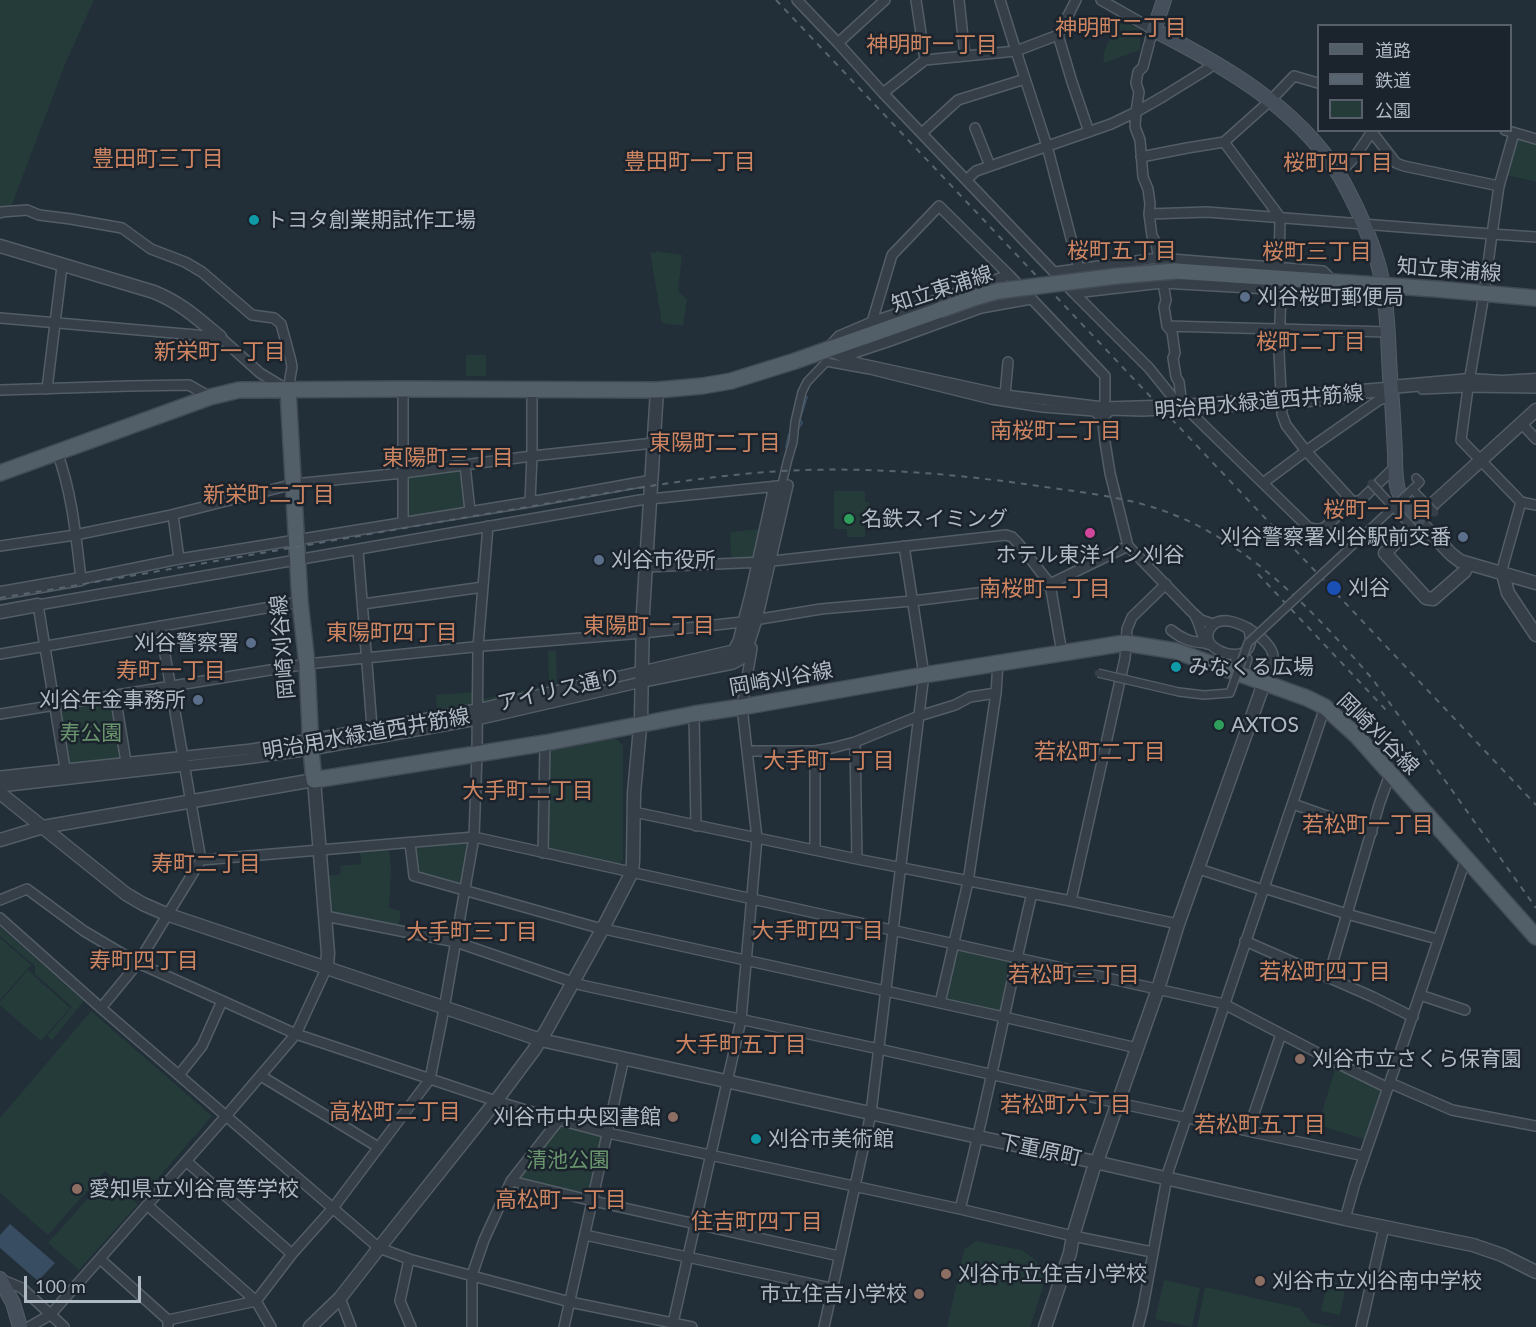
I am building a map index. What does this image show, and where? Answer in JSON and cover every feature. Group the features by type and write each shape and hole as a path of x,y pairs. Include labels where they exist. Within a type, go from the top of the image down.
{"main road":[{"path":"1164,0 1151,38 1215,63 1271,100 1324,153 1339,174 1364,224 1383,286 1398,490 1418,520"},
{"name":"知立東浦線","path":"657,390 731,381 826,350 845,350 976,297 998,291 1150,272 1176,271 1536,298"},
{"path":"0,473 210,397 239,390 657,390"},
{"name":"岡崎刈谷線","path":"288,390 300,602 307,664 314,780 545,743 694,714 1125,643 1176,651 1307,698 1325,707 1357,736 1536,937"},
{"path":"0,1279 13,1303 20,1327"}],"street":[{"path":"797,0 1074,293 1149,368 1174,399 1187,407 1308,527 1314,530 1325,527 1353,502 1361,500 1395,467"},
{"path":"838,43 885,0"},
{"path":"916,0 925,60"},
{"path":"959,0 965,56"},
{"path":"1000,0 1047,146 1079,269"},
{"path":"1076,0 1058,36 1089,132"},
{"path":"1101,0 1151,38 1136,83 1139,92 1135,127 1140,140 1143,177 1148,189 1150,204 1152,236 1156,243 1166,300 1164,307 1167,326 1172,332 1176,377 1187,407"},
{"path":"883,93 925,60 1016,51 1058,36"},
{"path":"966,180 976,171 1089,132 1136,112 1215,63"},
{"path":"1141,158 1224,142 1294,76 1317,82"},
{"path":"922,133 958,99 1025,79"},
{"path":"975,128 990,166"},
{"path":"1339,174 1354,158 1372,132"},
{"path":"1374,132 1396,163 1499,186"},
{"path":"1536,139 1509,132 1461,440 1521,502 1536,505"},
{"path":"1224,142 1280,217 1279,267"},
{"path":"872,322 892,255 939,206 1009,275 1105,376 1103,411 1110,473 1128,546 1192,612 1201,620 1213,624"},
{"path":"0,213 27,210 39,215 122,228 151,249 185,262 202,272 252,315 274,318 281,324 292,367 288,390 260,373 188,310 171,299 0,246"},
{"path":"1149,214 1207,212 1536,237"},
{"path":"1055,272 1158,258 1323,271 1335,283 1323,292 1162,283 1074,293"},
{"path":"47,389 62,266"},
{"path":"826,350 839,336 872,322 1009,275"},
{"path":"1281,290 1281,402 1286,425 1306,451 1353,502"},
{"path":"845,350 890,341 981,308 1031,298"},
{"path":"0,318 220,337"},
{"path":"1167,326 1388,332"},
{"path":"845,350 858,363 1005,395 1103,411 1281,402 1320,393 1391,392 1536,380"},
{"path":"673,1323 741,1020 757,838 742,707 749,621 793,442 802,392 807,382 826,362 870,370 991,400 1042,408 1094,412 1097,415 1103,411"},
{"path":"1005,395 1008,362"},
{"path":"1469,384 1536,389"},
{"path":"0,390 189,385 210,397"},
{"path":"403,389 403,522"},
{"path":"531,502 532,390"},
{"path":"310,1327 340,1298 496,1101 541,1040 632,872 646,567 657,390"},
{"path":"1263,483 1391,392"},
{"path":"1469,564 1464,572 1433,600 1426,598 1384,553 1435,502 1536,410"},
{"path":"1521,423 1536,439"},
{"path":"0,546 75,535 172,515 294,484 654,443"},
{"path":"57,453 64,474 81,579"},
{"path":"465,465 470,511"},
{"path":"1098,673 1179,692 1204,695 1230,693 1248,643 1420,482 1416,478"},
{"path":"0,593 179,559 652,480"},
{"path":"1371,483 1420,536"},
{"path":"0,612 651,499 781,485"},
{"path":"1412,489 1435,513"},
{"path":"1521,502 1503,566 1503,574 1508,593 1536,635"},
{"path":"172,515 179,559"},
{"path":"1418,520 1460,561 1536,583"},
{"path":"100,1259 168,1324 256,1301 292,1254 333,1208 430,1079 474,837 478,647 488,526"},
{"path":"646,567 764,561 1006,535 1012,537 1050,584 1062,653"},
{"path":"824,1327 872,1113 924,675 904,546"},
{"path":"0,714 307,664 643,633 749,621 821,609 1050,584 1128,546"},
{"path":"358,550 372,727"},
{"path":"642,677 733,664 742,659 747,651 750,595 764,561"},
{"path":"1071,901 1125,658 1127,629 1132,617 1166,584"},
{"path":"363,604 483,587"},
{"path":"0,654 300,602"},
{"path":"38,605 66,768"},
{"path":"1192,612 1198,621 1205,643"},
{"path":"1266,614 1272,621"},
{"path":"1045,1327 1070,1252 1093,1170 1273,656 1271,649 1248,628 1222,619 1213,624 1208,633 1208,639 1217,649"},
{"path":"642,677 733,650 749,621"},
{"path":"101,1008 138,963 201,860 160,626"},
{"path":"1200,630 1190,635 1173,628 1179,637 1205,643 1236,656 1241,655 1247,649 1251,636 1248,628"},
{"path":"940,1003 968,882 996,693 998,663"},
{"name":"アイリス通り","path":"477,714 642,677"},
{"path":"747,751 815,751 832,748 855,742 955,705 970,697 996,693"},
{"path":"115,695 126,762"},
{"path":"1138,1327 1168,1172 1325,707"},
{"path":"311,745 372,727 477,714"},
{"path":"0,787 252,749 311,745 477,714"},
{"path":"694,714 696,826"},
{"path":"855,742 857,859"},
{"path":"543,853 545,743"},
{"path":"815,751 815,850"},
{"path":"0,776 126,762 184,761"},
{"path":"0,782 184,761"},
{"path":"1328,978 1390,774"},
{"path":"0,840 43,827 314,780 328,952 327,967 296,1034 50,1315 29,1327"},
{"name":"下重原町","path":"0,793 126,894 166,915 541,1040 1345,1219 1473,1245 1502,1255 1536,1272"},
{"path":"1293,804 1371,832"},
{"path":"634,812 1178,924"},
{"path":"201,860 474,837 1224,1004 1281,1034 1389,1085 1452,1110 1536,1126"},
{"path":"410,843 414,876 603,928 1137,1048"},
{"path":"1345,1219 1364,1156 1466,858"},
{"path":"1199,869 1437,939"},
{"path":"0,900 27,889 84,931 138,963 222,1001 296,1034 496,1101 608,1133 1152,1252"},
{"path":"960,1209 1032,893"},
{"path":"325,916 456,942 573,982 1364,1156"},
{"path":"0,918 379,1248 409,1259 570,1302 692,1327"},
{"path":"1245,941 1413,1017"},
{"path":"1420,995 1466,1010"},
{"path":"179,1075 202,1046 222,1001"},
{"path":"1248,1131 1281,1034"},
{"path":"564,1327 624,1058"},
{"path":"261,1076 378,1147"},
{"path":"472,1327 472,1275 484,1240 511,1181 559,1120"},
{"path":"186,1161 292,1254"},
{"path":"511,1181 839,1256"},
{"path":"147,1205 256,1301 271,1327"},
{"path":"1361,1327 1384,1227"},
{"path":"585,1234 831,1288"},
{"path":"409,1259 400,1301 411,1327"},
{"path":"0,1279 22,1288 64,1327"},
{"path":"340,1298 351,1327"}],"green space":[{"path":"0,0 94,0 66,62 11,207 0,208"},
{"path":"1122,19 1140,30 1140,50 1104,63 1107,46"},
{"path":"1518,139 1536,144 1536,182 1507,175"},
{"path":"656,251 682,255 678,290 687,300 683,326 662,323 650,252 656,253"},
{"path":"466,355 486,355 486,376 466,376"},
{"path":"462,468 467,508 406,518 407,475"},
{"name":"名鉄スイミング","path":"834,491 865,491 865,502 869,502 869,509 865,510 865,537 847,537 847,529 834,529"},
{"path":"761,529 754,557 731,559 730,532"},
{"path":"556,650 557,687 483,704 483,699 549,685 548,651"},
{"path":"473,692 473,705 437,712 436,695"},
{"name":"寿公園","path":"112,699 123,758 69,764 60,708"},
{"path":"615,738 623,745 623,860 619,864 547,849 549,750"},
{"path":"469,842 462,885 417,873 415,847"},
{"path":"389,848 391,870 389,908 401,911 398,927 331,913 328,876 341,874 340,866 361,864 360,851"},
{"path":"0,927 84,1001 52,1040 47,1036 72,1007 35,974 35,966 0,936"},
{"path":"0,938 31,965 0,1000"},
{"path":"955,948 1011,960 1000,1012 943,999"},
{"path":"28,970 70,1008 41,1041 0,1005 0,1002"},
{"path":"91,1011 212,1116 139,1200 105,1171 48,1235 0,1193 0,1118"},
{"path":"1336,1066 1384,1091 1367,1140 1318,1125"},
{"name":"清池公園","path":"558,1125 604,1136 590,1196 518,1178"},
{"path":"107,1177 138,1204 79,1270 48,1243"},
{"path":"976,1241 1021,1250 1032,1257 1042,1268 1046,1278 1030,1327 947,1327 964,1250"},
{"path":"1164,1280 1200,1288 1192,1327 1155,1319"},
{"path":"1328,1280 1346,1285 1340,1315 1321,1311"},
{"path":"1205,1287 1300,1308 1310,1322 1334,1327 1197,1327"}],"water":[{"path":"10,1224 55,1263 38,1281 0,1248 0,1235"}],"waterway":[{"path":"798,429 802,423 800,419 807,397"},
{"path":"786,447 789,434"}],"railway":[{"path":"776,0 1536,805"},
{"path":"0,598 636,488 734,475 808,470 920,473 995,480 1117,498 1167,512 1197,525 1254,562 1306,607 1374,681 1536,908"},
{"path":"1258,574 1386,710"}],"place":[{"name":"トヨタ創業期試作工場","path":"254,220"},
{"name":"刈谷桜町郵便局","path":"1245,297"},
{"name":"名鉄スイミング","path":"849,519"},
{"name":"ホテル東洋イン刈谷","path":"1090,533"},
{"name":"刈谷警察署刈谷駅前交番","path":"1463,537"},
{"name":"刈谷市役所","path":"599,560"},
{"name":"刈谷","path":"1334,588"},
{"name":"刈谷警察署","path":"251,643"},
{"name":"みなくる広場","path":"1176,667"},
{"name":"刈谷年金事務所","path":"198,700"},
{"name":"AXTOS","path":"1219,725"},
{"name":"刈谷市立さくら保育園","path":"1300,1059"},
{"name":"刈谷市中央図書館","path":"673,1117"},
{"name":"刈谷市美術館","path":"756,1139"},
{"name":"愛知県立刈谷高等学校","path":"77,1189"},
{"name":"刈谷市立住吉小学校","path":"946,1274"},
{"name":"刈谷市立刈谷南中学校","path":"1260,1281"},
{"name":"市立住吉小学校","path":"919,1294"}],"district":[{"name":"神明町二丁目","path":"1121,28"},
{"name":"神明町一丁目","path":"932,45"},
{"name":"豊田町三丁目","path":"158,159"},
{"name":"豊田町一丁目","path":"690,162"},
{"name":"桜町四丁目","path":"1338,163"},
{"name":"桜町五丁目","path":"1122,251"},
{"name":"桜町三丁目","path":"1317,252"},
{"name":"桜町二丁目","path":"1311,342"},
{"name":"新栄町一丁目","path":"220,352"},
{"name":"南桜町二丁目","path":"1056,431"},
{"name":"東陽町二丁目","path":"715,443"},
{"name":"東陽町三丁目","path":"448,458"},
{"name":"新栄町二丁目","path":"269,495"},
{"name":"桜町一丁目","path":"1378,510"},
{"name":"南桜町一丁目","path":"1045,589"},
{"name":"東陽町一丁目","path":"649,626"},
{"name":"東陽町四丁目","path":"392,633"},
{"name":"寿町一丁目","path":"171,671"},
{"name":"若松町二丁目","path":"1100,752"},
{"name":"大手町一丁目","path":"829,761"},
{"name":"大手町二丁目","path":"528,791"},
{"name":"若松町一丁目","path":"1368,825"},
{"name":"寿町二丁目","path":"206,864"},
{"name":"大手町四丁目","path":"818,931"},
{"name":"大手町三丁目","path":"472,932"},
{"name":"寿町四丁目","path":"144,961"},
{"name":"若松町四丁目","path":"1325,972"},
{"name":"若松町三丁目","path":"1074,975"},
{"name":"大手町五丁目","path":"741,1045"},
{"name":"若松町六丁目","path":"1066,1105"},
{"name":"高松町二丁目","path":"395,1112"},
{"name":"若松町五丁目","path":"1260,1125"},
{"name":"高松町一丁目","path":"561,1200"},
{"name":"住吉町四丁目","path":"757,1222"}]}
